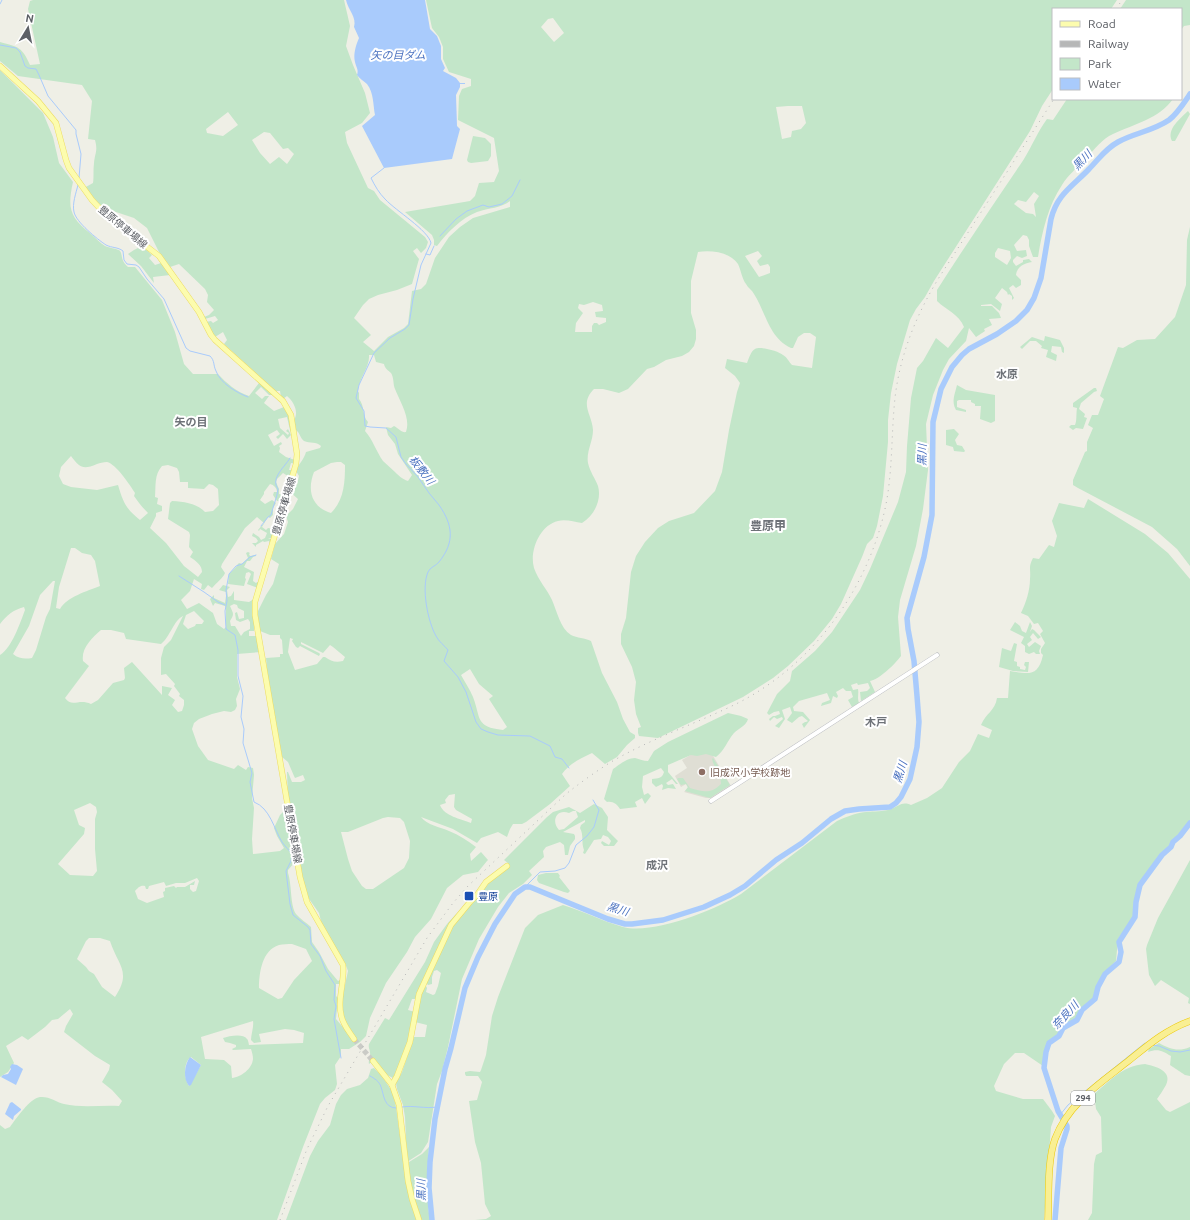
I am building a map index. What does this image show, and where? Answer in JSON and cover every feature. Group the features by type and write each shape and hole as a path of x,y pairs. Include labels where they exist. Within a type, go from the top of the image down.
{"highway":[{"name":"294","path":"1048,1220 1052,1149 1066,1118 1087,1094 1152,1041 1169,1030 1190,1021"}],"main road":[{"name":"豊原停車場線","path":"0,66 38,101 56,123 69,168 92,200 106,215 159,256 199,312 211,335 283,401 291,414 297,454 296,464 255,602 255,614 300,877 308,902 343,965 344,974 340,1004 341,1015 346,1027 354,1039"},
{"path":"392,1085 410,1042 419,994 451,925 470,902 478,895 486,882 507,866"},
{"path":"373,1061 392,1085 399,1105 408,1181 419,1220"}],"street":[{"path":"711,801 937,655"}],"shaded area":[{"name":"旧成沢小学校跡地","path":"697,751 712,754 731,786 712,798 706,798 684,792 688,788 686,784 681,787 675,776 687,768 682,760"}],"green space":[{"path":"33,0 344,0 350,26 346,46 365,93 370,113 362,123 345,132 347,143 368,188 374,191 380,200 425,237 428,242 426,248 421,253 417,248 413,251 419,259 412,284 369,299 354,318 371,335 363,342 374,351 388,337 408,324 412,291 421,289 426,284 435,258 449,237 473,218 510,207 510,201 495,208 477,212 465,218 445,236 437,246 434,245 432,235 405,212 470,201 475,196 479,183 494,182 499,171 494,138 458,120 459,96 462,89 471,86 471,79 449,72 443,59 443,47 439,37 432,28 426,0 1117,0 1112,8 1052,8 1052,91 1042,106 1030,131 910,320 897,364 891,393 883,496 877,526 873,538 867,544 841,604 832,619 814,641 773,678 743,697 658,738 639,736 638,728 641,727 636,714 634,700 636,682 632,667 621,644 621,634 626,618 631,572 636,556 645,542 658,528 669,521 694,513 715,491 722,472 729,430 740,383 735,376 725,368 727,359 747,363 750,355 757,348 781,353 792,365 812,368 816,337 810,333 804,333 798,337 793,348 784,344 773,332 758,301 745,282 735,260 725,254 709,251 698,252 691,281 691,313 696,330 694,346 689,352 682,356 666,360 647,369 628,389 619,393 603,389 594,389 590,394 587,399 587,404 593,430 588,463 598,486 598,502 590,516 582,523 561,520 552,523 546,528 537,540 533,554 533,561 534,568 554,604 564,628 571,635 591,641 602,673 617,702 623,719 630,732 635,735 635,738 617,757 605,764 592,753 572,764 562,774 570,786 550,804 526,822 522,824 513,824 507,837 498,832 481,838 477,843 453,829 421,817 430,824 460,836 476,847 470,854 471,861 481,852 488,860 478,872 463,875 447,888 431,919 415,937 407,952 386,983 370,1018 366,1036 349,1049 341,1049 341,1056 335,1065 337,1084 335,1090 320,1104 277,1220 0,1220 0,1125 5,1129 10,1127 19,1114 32,1101 40,1097 77,1106 119,1106 122,1101 102,1082 109,1070 110,1065 95,1056 64,1032 73,1014 70,1009 58,1019 52,1020 28,1040 22,1036 6,1046 14,1063 8,1072 0,1077 0,655 12,641 25,610 24,607 13,611 0,624 0,70 43,113 53,137 59,163 73,182 70,199 74,217 103,245 120,251 125,264 128,267 135,267 162,300 175,332 184,364 193,374 218,374 232,387 249,396 259,383 261,383 273,394 269,395 261,387 255,393 262,399 265,396 269,396 264,403 274,411 284,407 288,413 292,433 287,417 278,419 280,428 288,435 289,433 286,431 288,429 291,435 287,439 283,434 278,439 276,437 280,434 277,430 268,435 274,446 281,442 282,444 279,446 279,452 286,457 295,460 295,464 291,463 289,470 293,470 291,478 283,473 276,482 279,489 279,494 286,496 282,496 279,501 277,501 273,495 274,492 277,492 276,489 270,484 260,500 265,504 272,500 276,503 273,508 273,515 270,518 268,517 262,527 266,530 268,528 273,529 276,533 272,538 268,538 273,540 270,544 269,541 263,541 256,545 256,547 252,543 256,543 258,541 252,536 253,533 261,540 265,538 267,533 260,529 259,531 258,530 264,523 257,517 245,528 222,564 221,567 225,573 221,579 212,588 208,585 204,590 201,589 202,584 194,579 190,591 181,600 187,609 199,603 213,613 217,624 224,629 226,627 225,606 215,603 213,606 210,599 214,595 214,598 225,603 226,592 219,590 223,585 230,587 227,590 228,597 231,596 234,591 234,600 249,602 254,599 254,631 249,631 249,636 256,636 261,652 237,654 237,677 240,689 236,699 237,706 235,710 231,712 224,711 199,719 194,723 192,729 198,746 208,760 234,769 238,765 246,770 248,767 253,768 253,854 280,851 284,848 274,828 280,815 285,810 288,800 287,772 292,782 301,782 305,780 303,775 295,778 288,762 282,757 268,683 266,658 280,657 280,654 283,654 282,640 280,635 270,635 260,631 256,615 273,584 279,564 271,559 275,544 284,534 288,522 286,516 293,509 298,499 290,492 293,484 297,485 299,476 296,471 306,452 320,448 321,446 304,441 296,430 294,420 296,410 290,398 287,396 283,399 280,391 276,391 271,387 224,344 227,340 223,332 215,337 213,335 206,322 211,321 213,323 218,320 215,316 205,319 204,317 209,315 214,310 207,302 208,295 205,289 179,264 170,267 159,252 147,228 134,218 113,211 108,213 84,188 93,183 96,147 95,140 88,139 92,101 82,85 18,76 0,61 0,42 12,45 22,51 30,65 40,64 28,9 30,1","holes":["553,18 564,33 554,42 541,27 548,19","802,106 806,123 801,129 792,131 791,137 782,139 776,107","228,112 238,125 223,136 207,133 206,129","264,132 270,133 283,149 288,148 294,154 287,164 279,157 270,164 260,153 252,140","758,251 762,256 757,261 760,266 768,264 770,267 770,273 759,277 745,256","593,302 602,305 603,311 595,312 596,317 606,318 606,322 599,325 594,323 592,326 592,332 575,332 576,323 583,313 578,308 579,304 584,305","369,355 374,355 376,362 384,364 392,375 394,387 406,416 407,427 406,432 394,426 391,428 386,427 388,435 395,444 398,454 412,475 408,481 401,477 383,461 365,431 368,422 359,399 358,391 360,382 368,364","71,456 82,467 107,462 122,475 135,493 134,496 148,513 140,520 135,516 126,505 118,485 97,490 71,487 63,484 59,476 61,467","341,462 345,465 343,491 339,503 331,513 319,507 312,497 311,485 314,472 331,463","168,465 177,468 180,482 188,482 188,488 204,489 209,484 218,489 219,505 213,511 205,512 194,505 186,503 172,501 170,503 168,519 189,532 189,547 193,552 190,557 198,563 202,570 198,577 184,566 166,543 150,528 156,513 162,511 162,506 157,504 158,498 155,497 158,473 162,466","71,548 75,548 82,553 91,555 95,561 100,586 72,598 60,609 56,608 59,587","53,581 55,581 50,609 32,658 22,658 13,654 29,626 40,595","234,604 237,605 238,608 244,611 244,618 239,619 237,612 235,613 236,620 240,622 248,619 250,622 250,629 244,632 241,636 235,626 231,626 230,621 233,614 230,606","194,611 204,621 202,624 196,624 188,629 183,624 186,615","183,616 171,640 164,647 161,658 161,675 166,674 175,684 174,686 180,694 179,696 184,700 182,711 178,712 172,705 175,700 168,695 172,688 162,686 162,695 132,662 124,668 124,680 113,683 98,700 91,704 87,702 73,703 65,698 89,666 83,661 85,648 101,630 111,630 124,633 126,639 161,644 177,621","290,638 293,639 292,641 296,647 298,648 300,646 319,656 319,653 301,644 301,642 323,653 330,645 345,657 343,661 338,662 323,657 317,664 295,670 288,652","470,669 479,684 493,696 489,699 507,727 503,730 494,729 483,724 480,720 473,697 461,675","455,794 454,807 456,810 472,819 471,823 445,812 440,805 446,803 445,800 449,795","90,803 96,807 97,812 95,819 97,871 93,876 70,875 58,864 84,834 85,828 79,825 74,810","383,818 400,818 404,822 410,841 409,858 404,868 373,889 366,889 362,886 352,871 341,832 348,832","292,845 295,847 307,896 319,913 322,925 345,963 348,971 341,1003 347,1032 336,1019 338,998 336,996 336,984 340,984 340,980 338,981 328,969 312,942 311,927 299,918 294,910 288,870 295,862","197,878 199,881 196,891 193,892 190,889 190,885 194,885 195,881 185,887 176,888 174,886 165,888 165,891 163,892 164,897 147,903 138,899 135,891 142,886 145,886 146,889 148,889 149,886 164,882 166,886 176,883 185,883","89,938 100,938 110,941 123,974 123,981 115,997 102,987 94,974 77,959 86,941","292,944 306,949 312,961 294,980 282,998 278,999 259,988 261,969 265,957 273,948 279,945","253,1021 251,1040 254,1043 261,1042 259,1034 285,1029 304,1033 303,1043 249,1045 247,1039 242,1036 223,1038 225,1042 236,1045 236,1047 232,1049 233,1050 251,1049 253,1058 251,1066 248,1069 242,1074 232,1078 231,1066 224,1060 205,1059 201,1037","191,1057 201,1065 189,1086 186,1079 188,1059"]},
{"path":"1126,0 1190,0 1190,25 1184,26 1182,29 1182,8 1121,8"},
{"path":"1066,100 1172,100 1161,112 1105,139 1067,178 1057,193 1049,210 1041,238 1038,257 1033,257 1027,236 1023,235 1014,245 1017,251 1026,250 1027,256 1022,258 1017,256 1013,260 1016,266 1023,262 1023,260 1029,259 1032,262 1024,264 1018,269 1016,275 1021,280 1021,285 1016,288 1013,285 1009,288 1014,298 1012,300 1012,296 1009,294 1008,295 1002,288 995,298 1002,304 1000,311 991,304 981,305 992,306 999,313 1001,318 989,319 992,325 984,329 985,331 976,337 969,328 966,341 949,359 943,370 933,395 926,424 928,470 923,509 916,546 900,600 898,617 901,656 883,674 870,681 875,692 861,701 860,692 867,691 870,688 868,683 858,685 857,683 851,685 853,690 858,689 859,703 852,707 848,700 853,697 851,691 846,691 843,688 836,692 838,696 837,698 833,696 831,703 821,706 822,703 830,700 827,693 799,701 793,707 794,711 803,712 810,720 804,728 802,724 808,721 802,716 792,723 787,720 792,713 790,707 782,710 785,719 779,728 775,726 783,719 782,717 777,719 774,717 770,721 769,719 780,714 779,711 769,715 767,713 777,694 790,681 792,671 815,651 832,632 860,590 898,502 906,472 911,398 917,368 923,361 936,338 948,348 964,327 956,315 937,301 937,290 1024,159 1047,119 1053,120","holes":["1034,192 1039,196 1034,204 1036,217 1033,214 1026,213 1014,204 1018,200 1026,202","998,248 1010,251 1011,258 1007,265 995,257 995,253"]},
{"path":"1188,111 1190,114 1175,141 1172,141 1171,132 1175,124"},
{"path":"473,136 485,138 491,144 491,156 488,161 468,162 467,160"},
{"path":"1190,227 1190,566 1177,549 1152,527 1078,488 1073,485 1073,480 1085,452 1087,451 1087,442 1093,428 1088,425 1092,415 1098,415 1104,399 1100,396 1118,347 1123,348 1137,340 1155,339 1175,317 1186,285 1187,240"},
{"path":"142,246 152,255 149,258 155,265 161,263 170,275 153,277 154,283 141,266 128,254"},
{"path":"1045,336 1060,340 1064,348 1064,353 1062,352 1061,347 1052,346 1051,352 1057,355 1056,361 1046,357 1048,350 1041,348 1042,346 1036,341 1030,341 1022,349 1020,347 1032,337 1044,341"},
{"path":"957,385 966,390 995,395 995,421 991,423 980,419 981,406 975,406 971,400 957,401 957,407 966,410 966,412 956,410 954,394"},
{"path":"1096,388 1097,391 1081,403 1079,409 1085,414 1084,417 1087,418 1083,429 1076,428 1073,430 1069,427 1071,425 1075,425 1077,408 1073,407 1073,403"},
{"path":"954,429 959,434 955,440 957,445 962,446 965,451 964,452 954,451 953,447 946,445 946,430"},
{"path":"1088,499 1145,534 1168,553 1190,579 1190,820 1162,853 1139,885 1135,900 1134,916 1118,939 1116,961 1101,979 1093,999 1082,1008 1076,1018 1062,1027 1057,1035 1047,1042 1043,1066 1024,1053 1015,1053 1004,1064 994,1086 996,1091 1023,1099 1043,1099 1055,1116 1051,1127 1044,1220 475,1220 486,1219 491,1216 485,1204 481,1163 475,1142 469,1101 477,1100 482,1082 478,1076 466,1076 465,1072 480,1072 481,1070 486,1055 492,1016 525,928 538,915 563,905 615,925 636,929 684,920 716,907 741,894 837,821 858,813 888,810 903,804 911,805 927,798 942,788 959,762 970,751 978,734 989,738 992,730 981,725 994,706 997,698 1008,698 1010,671 1022,673 1032,672 1035,671 1041,662 1043,655 1041,653 1041,649 1045,643 1040,634 1043,631 1038,623 1034,624 1028,616 1021,613 1026,601 1030,583 1031,564 1033,558 1039,559 1049,545 1054,547 1057,536 1052,521 1059,503 1084,508"},
{"path":"246,553 250,553 250,556 256,556 250,561 247,561 244,567 254,572 253,581 256,583 259,581 258,588 247,584 251,574 249,572 246,573 244,586 228,584 229,574 239,563 242,564 248,558"},
{"path":"1015,622 1020,626 1022,631 1026,633 1030,622 1032,626 1030,632 1032,629 1041,637 1038,639 1033,633 1030,637 1032,640 1027,644 1029,647 1035,642 1041,646 1039,651 1040,654 1036,654 1034,652 1029,654 1025,652 1025,646 1021,643 1024,637 1010,630"},
{"path":"1014,643 1017,644 1014,661 1017,662 1017,666 1020,667 1020,669 1025,670 1025,662 1029,662 1028,672 1013,671 999,667 1002,648 1011,651"},
{"path":"728,713 748,719 744,725 734,733 716,757 706,754 697,756 691,755 668,765 668,772 678,784 676,784 672,779 666,783 668,785 673,784 676,789 668,788 662,790 662,784 656,787 652,783 652,779 660,778 662,776 664,772 661,768 643,776 642,787 644,795 648,793 651,796 645,804 642,798 635,802 637,807 620,809 615,803 607,802 604,799 613,769 626,760 632,758 648,761 654,751 668,742"},
{"path":"713,758 730,785 710,798 685,791 688,787 686,784 681,785 677,779 678,778 683,778 690,788 703,791 710,791 721,784 720,777 712,759"},
{"path":"594,804 602,808 608,817 607,830 618,841 614,846 604,846 601,843 602,841 609,845 611,841 608,837 603,835 601,839 594,840 585,854 583,853 582,833 580,828 585,820 563,832 574,834 575,836 575,839 570,846 568,855 565,855 564,845 560,842 546,847 543,851 544,857 529,871 532,875 523,884 509,893 498,907 479,939 462,979 448,1047 437,1084 428,1142 421,1153 407,1162 405,1117 396,1083 402,1072 414,1037 425,1037 427,1025 415,1022 422,993 426,986 426,992 433,995 435,994 441,973 437,970 434,971 432,984 428,985 426,983 452,926 488,883 509,866 509,864 504,860 547,817 553,812 569,807 580,813","holes":["576,811 578,817 564,829 559,830 555,823 558,814 561,812 569,813"]},
{"path":"1190,860 1190,1004 1188,1003 1189,998 1161,980 1155,986 1149,975 1146,949 1158,918"},
{"path":"558,873 560,876 559,877 570,891 568,893 564,892 539,883 537,880 538,875"},
{"path":"457,913 417,999 412,999 408,1010 415,1012 413,1021 409,1037 393,1078 387,1075 374,1060 369,1064 369,1044 385,1018 389,1020 425,962 434,942"},
{"path":"1159,1043 1174,1049 1190,1047 1190,1076 1185,1075 1170,1065 1171,1056 1163,1051 1158,1050 1148,1052 1149,1049"},
{"path":"1145,1064 1162,1070 1167,1076 1168,1080 1166,1085 1157,1099 1166,1110 1170,1112 1190,1102 1190,1220 1088,1220 1092,1213 1094,1164 1096,1155 1102,1152 1101,1117 1096,1109 1094,1094 1117,1074 1137,1065"},
{"path":"374,1068 382,1076 393,1093 406,1179 418,1220 286,1220 310,1156 318,1141 330,1125 336,1104 341,1095 347,1089 360,1085 368,1078 371,1069"},
{"path":"429,1147 427,1184 430,1220 421,1220 414,1199 409,1162 422,1154"}],"water":[{"name":"矢の目ダム","path":"346,0 425,0 430,29 437,36 441,46 441,59 445,68 443,71 456,78 460,83 465,83 460,84 456,95 457,126 460,129 452,159 384,168 362,126 375,115 372,95 369,88 367,84 357,75 358,70 354,56 359,38"},
{"path":"190,1057 201,1065 191,1085 189,1086 186,1080 185,1072 186,1064"},
{"path":"12,1064 23,1069 16,1085 1,1077 8,1074"},
{"path":"12,1102 21,1109 14,1116 13,1120 5,1114 10,1103"}],"waterway":[{"path":"0,4 2,0"},
{"path":"0,45 16,48 20,52 25,66 36,69 48,96 76,130 81,154 79,178"},
{"name":"黒川","path":"432,1220 429,1188 430,1162 435,1119 445,1069 465,988 478,957 495,924 515,894 525,887 530,887 608,919 625,924 663,920 704,907 730,895 745,886 776,860 802,843 831,819 845,811 890,807 901,797 910,779 917,747 919,722 914,661 907,618 924,557 932,515 933,422 941,389 952,367 962,355 969,349 997,334 1016,321 1027,310 1034,298 1041,278 1051,219 1057,203 1066,191 1109,148 1124,139 1157,127 1172,118 1190,94"},
{"name":"板敷川","path":"384,168 371,178 377,189 390,204 424,232 431,243 421,265 409,325 390,338 374,353 359,385 356,398 364,411 365,426 386,428 396,437 401,457 439,505 447,520 450,540 444,555 428,572 425,587 426,605 433,630 448,650 444,661 458,677 466,692 476,722 481,729 498,735 530,736 550,746 555,757 562,759 569,768"},
{"path":"440,236 456,219 467,211 483,205 489,207 502,204 512,196 520,180"},
{"path":"78,185 74,198 74,212 79,221 92,235 106,245 123,251 124,260 127,264 136,265 139,267 164,299 186,348 190,351 210,356 221,380 234,390 248,397"},
{"path":"426,254 430,255 434,246"},
{"path":"261,526 271,515 278,489 276,485 277,477 290,458"},
{"path":"256,555 236,566 229,574 226,590 226,629 235,635 238,650 238,676 243,696 241,717 244,729 243,743 252,773 250,782 254,802 268,814 282,842 292,855 286,871 290,904 293,915 310,930 311,944 320,956 326,971 335,985 334,1000 336,1006 334,1019 341,1058"},
{"path":"179,576 225,605"},
{"name":"板敷川","path":"525,887 540,872 555,871 565,868 569,863 576,845 587,836 594,827 599,810 593,800"},
{"name":"奈良川","path":"1055,1220 1061,1148 1067,1126 1058,1111 1044,1068 1049,1043 1059,1036 1063,1028 1077,1020 1082,1010 1095,999 1098,987 1105,974 1119,962 1121,952 1119,942 1135,917 1136,902 1140,885 1162,855 1171,847 1173,842 1180,836 1190,823"},
{"path":"1060,1115 1068,1105 1145,1043"},
{"path":"1152,1045 1171,1051 1180,1052 1190,1050"},
{"path":"370,1076 379,1083 385,1100 389,1106 396,1108"},
{"path":"402,1107 437,1107"}],"tunnel":[{"path":"354,1039 373,1061"}],"railway":[{"path":"1117,8 1122,0"},
{"path":"280,1220 307,1149 328,1106 427,938 453,903 468,886 566,794 588,778 627,753 740,702 767,686 791,667 814,645 834,621 851,595 865,568 877,539 888,495 897,382 905,350 917,319 940,276 1053,100"}],"place":[{"name":"旧成沢小学校跡地","path":"702,772"},
{"name":"豊原","path":"469,896"}],"district":[{"name":"水原","path":"1007,374"},
{"name":"矢の目","path":"191,422"},
{"name":"豊原甲","path":"768,525"},
{"name":"木戸","path":"876,722"},
{"name":"成沢","path":"657,865"}]}
